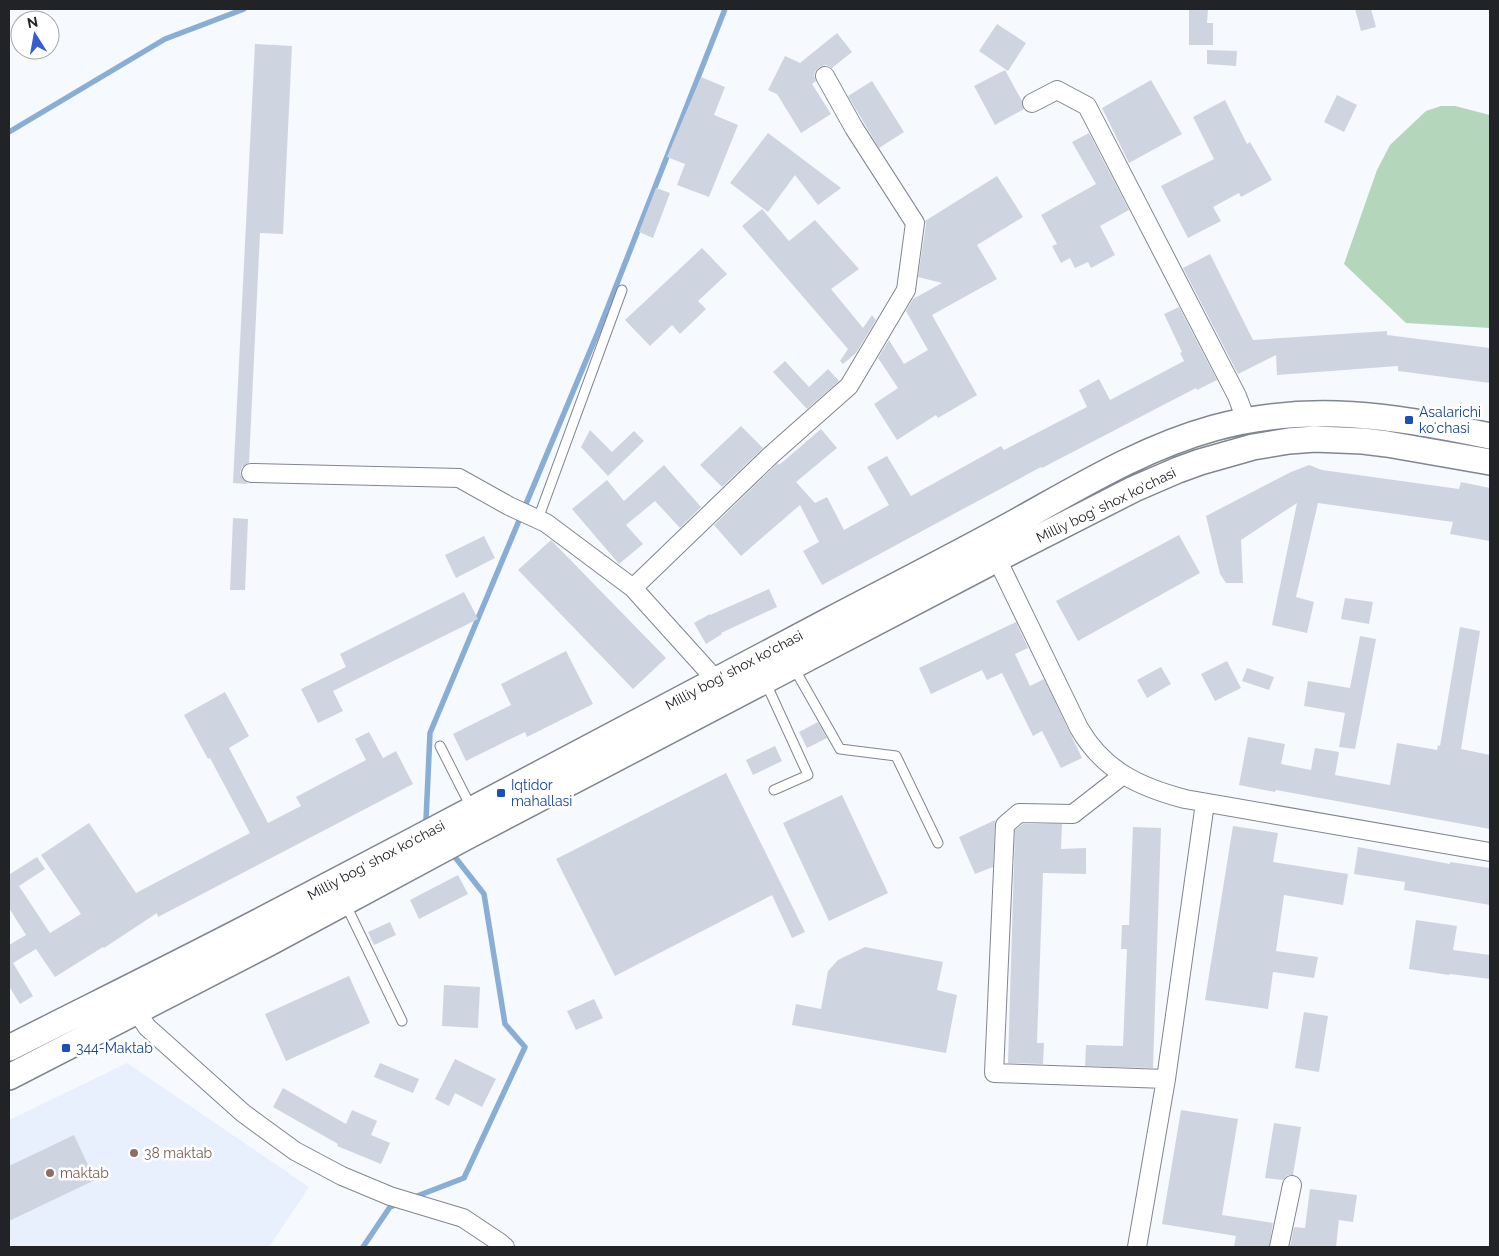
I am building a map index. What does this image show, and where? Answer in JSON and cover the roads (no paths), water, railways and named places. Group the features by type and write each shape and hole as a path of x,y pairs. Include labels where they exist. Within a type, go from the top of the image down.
{"main road":[{"name":"Milliy bog‘ shox ko‘chasi","path":"264,933 345,902 464,821 716,680 982,540 1122,462 1152,449 1214,428 1246,420 1298,414 1348,414 1386,417 1490,436"},
{"name":"Milliy bog‘ shox ko‘chasi","path":"464,821 765,681 1134,489 1200,462 1253,447 1315,439 1362,441 1414,448 1490,462"},
{"name":"Milliy bog‘ shox ko‘chasi","path":"9,1077 130,1001 264,933 426,846"},
{"name":"Milliy bog‘ shox ko‘chasi","path":"9,1048 130,1001"}],"street":[{"path":"633,588 771,456 849,386 906,290 915,223 854,128 825,76"},
{"path":"1032,102 1057,90 1086,106 1233,387 1246,420"},
{"path":"251,473 459,478 546,523 633,588 716,680"},
{"path":"997,559 1083,735 1097,754 1123,775 1163,793 1205,803 1490,852"},
{"path":"1123,775 1073,814 1019,813 1005,825 994,1073 1166,1079"},
{"path":"1137,1247 1166,1079 1205,803"},
{"path":"130,1001 147,1027 243,1113 296,1151 342,1176 390,1196 464,1218 505,1247"},
{"path":"1279,1247 1292,1185"}],"lane":[{"path":"528,514 622,290"},
{"path":"792,666 840,749 896,756 938,842"},
{"path":"765,681 808,775 774,790"},
{"path":"440,746 464,821"},
{"path":"345,902 402,1021"}],"waterway":[{"path":"9,132 165,39 244,9"},
{"path":"430,825 426,820 430,733 598,332 725,9"},
{"path":"412,1198 464,1178 525,1047 505,1024 484,894 451,852"},
{"path":"363,1247 390,1207 399,1204"}],"place":[{"name":"Asalarichi koʻchasi","path":"1409,420"},
{"name":"Iqtidor mahallasi","path":"501,793"},
{"name":"344-Maktab","path":"66,1048"},
{"name":"38 maktab","path":"134,1153"},
{"name":"maktab","path":"50,1173"}]}
